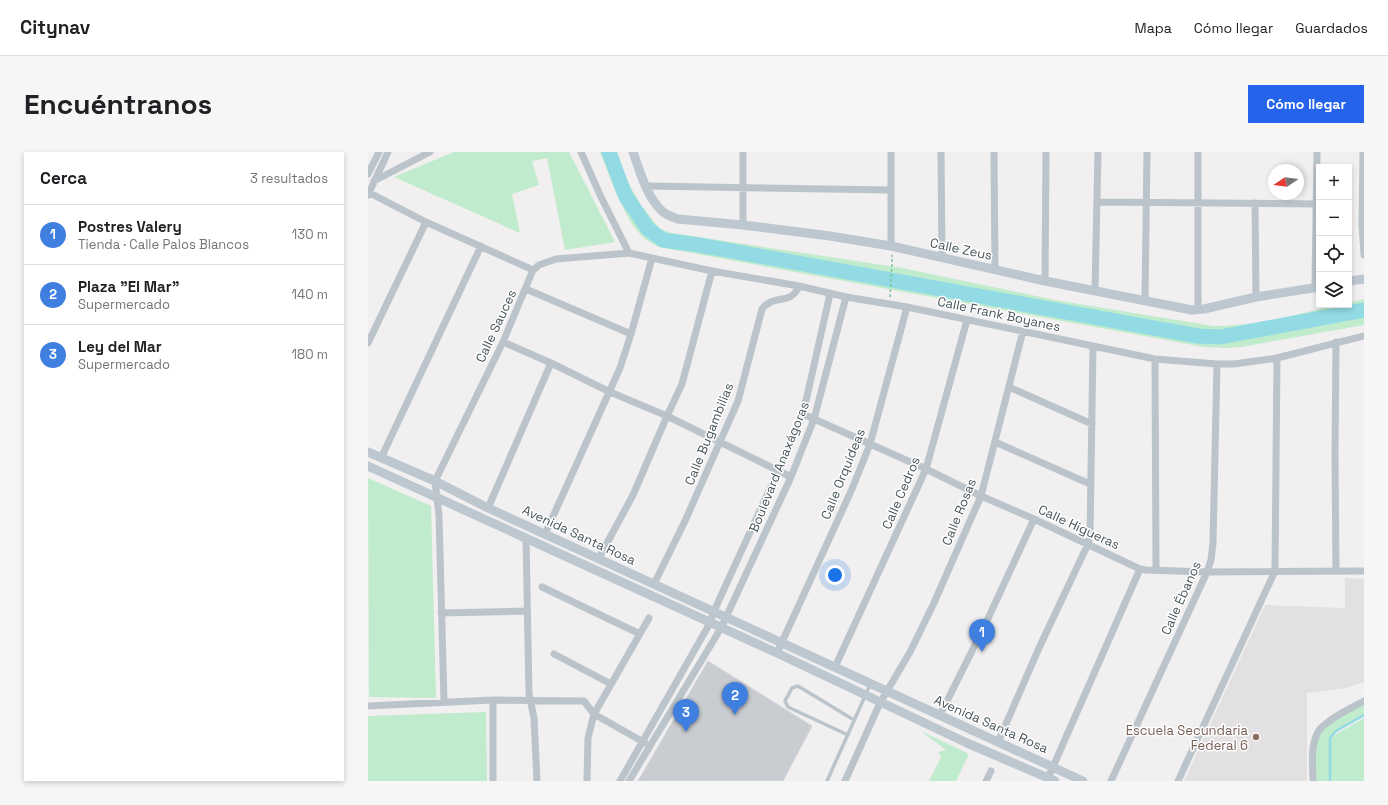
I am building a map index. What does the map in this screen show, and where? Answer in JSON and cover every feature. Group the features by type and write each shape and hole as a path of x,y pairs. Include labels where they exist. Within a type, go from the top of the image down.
{"main road":[{"name":"Calle Zeus","path":"633,152 646,186 656,204 669,216 678,219 743,225 830,236 891,246 1045,281 1181,308 1198,310 1256,297 1316,287"},
{"path":"1352,281 1364,279"},
{"name":"Avenida Santa Rosa","path":"368,452 435,481 488,508 1083,781"},
{"name":"Avenida Santa Rosa","path":"368,466 777,653 880,703 1052,780"}],"street":[{"path":"368,174 379,152"},
{"path":"388,152 368,193 426,222 533,270 539,265 556,259 629,253 580,152"},
{"path":"374,181 430,152"},
{"path":"743,152 743,225"},
{"path":"891,152 891,246"},
{"path":"941,152 942,258"},
{"path":"994,152 995,270"},
{"path":"1045,281 1046,152"},
{"path":"1096,291 1098,152"},
{"path":"1145,300 1145,202 1147,152"},
{"path":"1198,152 1198,310"},
{"path":"1316,200 1317,152"},
{"path":"1363,152 1362,225 1364,255"},
{"path":"646,186 891,190"},
{"path":"1098,202 1316,204"},
{"path":"1255,203 1256,297"},
{"path":"368,343 426,222"},
{"path":"1316,236 1317,272"},
{"path":"381,458 480,246"},
{"name":"Calle Frank Boyanes","path":"629,253 712,271 799,286 830,294 907,307 1156,359 1234,364 1277,358 1364,336"},
{"path":"545,534 620,368 652,258"},
{"name":"Calle Sauces","path":"435,481 503,342 533,270"},
{"path":"599,558 633,495 686,374 688,361 712,271"},
{"name":"Calle Bugambilias","path":"654,584 685,521 738,400 762,309 766,303 772,300 791,297 796,293 799,286"},
{"path":"526,289 631,334"},
{"name":"Boulevard Anaxágoras","path":"714,611 803,414 830,294"},
{"name":"Boulevard Anaxágoras","path":"727,617 791,477 814,419 846,297"},
{"name":"Calle Orquídeas","path":"782,642 852,489 870,444 907,307"},
{"name":"Calle Cedros","path":"835,667 926,469 967,320"},
{"name":"Calle Rosas","path":"888,691 910,652 933,605 981,496 1024,332"},
{"path":"503,342 551,363 610,392 667,416 791,477"},
{"path":"1336,342 1336,571"},
{"path":"998,742 1039,648 1088,544 1090,536 1093,346"},
{"path":"1178,781 1275,572 1277,358"},
{"path":"1156,359 1156,570"},
{"path":"488,508 551,363"},
{"name":"Calle Ébanos","path":"1111,781 1207,572 1211,560 1213,543 1217,364"},
{"path":"1009,387 1092,424"},
{"name":"Calle Higueras","path":"803,414 926,469 1140,569 1207,572 1364,571"},
{"path":"995,442 1090,484"},
{"path":"435,481 439,515 444,702"},
{"path":"940,716 1034,519"},
{"path":"526,538 529,694 532,700 534,718 537,781"},
{"path":"1052,780 1053,767 1140,569"},
{"path":"542,587 640,634"},
{"path":"441,613 527,611"},
{"path":"620,781 710,623 714,611"},
{"path":"629,781 727,617"},
{"path":"588,781 588,738 594,714 649,618"},
{"path":"777,653 782,642"},
{"path":"554,654 611,684"},
{"path":"845,781 880,703 888,691"},
{"path":"493,700 493,781"},
{"path":"368,706 493,700 584,701 594,714 650,746"},
{"path":"1313,781 1314,749 1318,731 1325,724 1364,701"},
{"path":"986,781 991,771"}],"lane":[{"path":"827,781 871,684"},
{"path":"848,735 788,707 785,701 792,688 798,686 854,720"}],"path":[{"path":"890,293 892,264"}],"shaded area":[{"name":"Escuela Secundaria Federal 6","path":"1345,578 1364,579 1364,682 1346,688 1307,693 1307,781 1184,781 1265,605 1345,608"}],"green space":[{"path":"454,152 569,152 615,242 565,250 547,158 532,161 539,185 512,194 520,233 394,177"},
{"path":"600,152 615,152 621,170 641,205 660,229 672,233 902,268 1055,300 1213,326 1229,326 1260,322 1324,308 1352,308 1352,302 1364,299 1364,325 1241,347 1204,347 659,247 649,242 634,227 628,218"},
{"path":"368,478 431,506 436,698 369,697"},
{"path":"1364,700 1364,714 1336,731 1331,737 1364,718 1364,781 1331,781 1330,752 1330,781 1315,781 1314,749 1318,731"},
{"path":"486,712 487,781 368,781 368,716"},
{"path":"921,731 969,754 956,781 929,781 941,757 938,752 946,750"}],"building":[{"path":"708,661 812,726 783,781 638,781"}],"waterway":[{"path":"609,152 625,195 648,229 663,240 699,245 1198,336 1220,337 1364,310"},
{"path":"1330,781 1330,738 1336,731 1364,715"}],"place":[{"name":"Postres Valery","path":"982,652"},
{"name":"Plaza \"El Mar\"","path":"735,715"},
{"name":"Ley del Mar","path":"686,732"},
{"name":"Escuela Secundaria Federal 6","path":"1256,737"}]}
